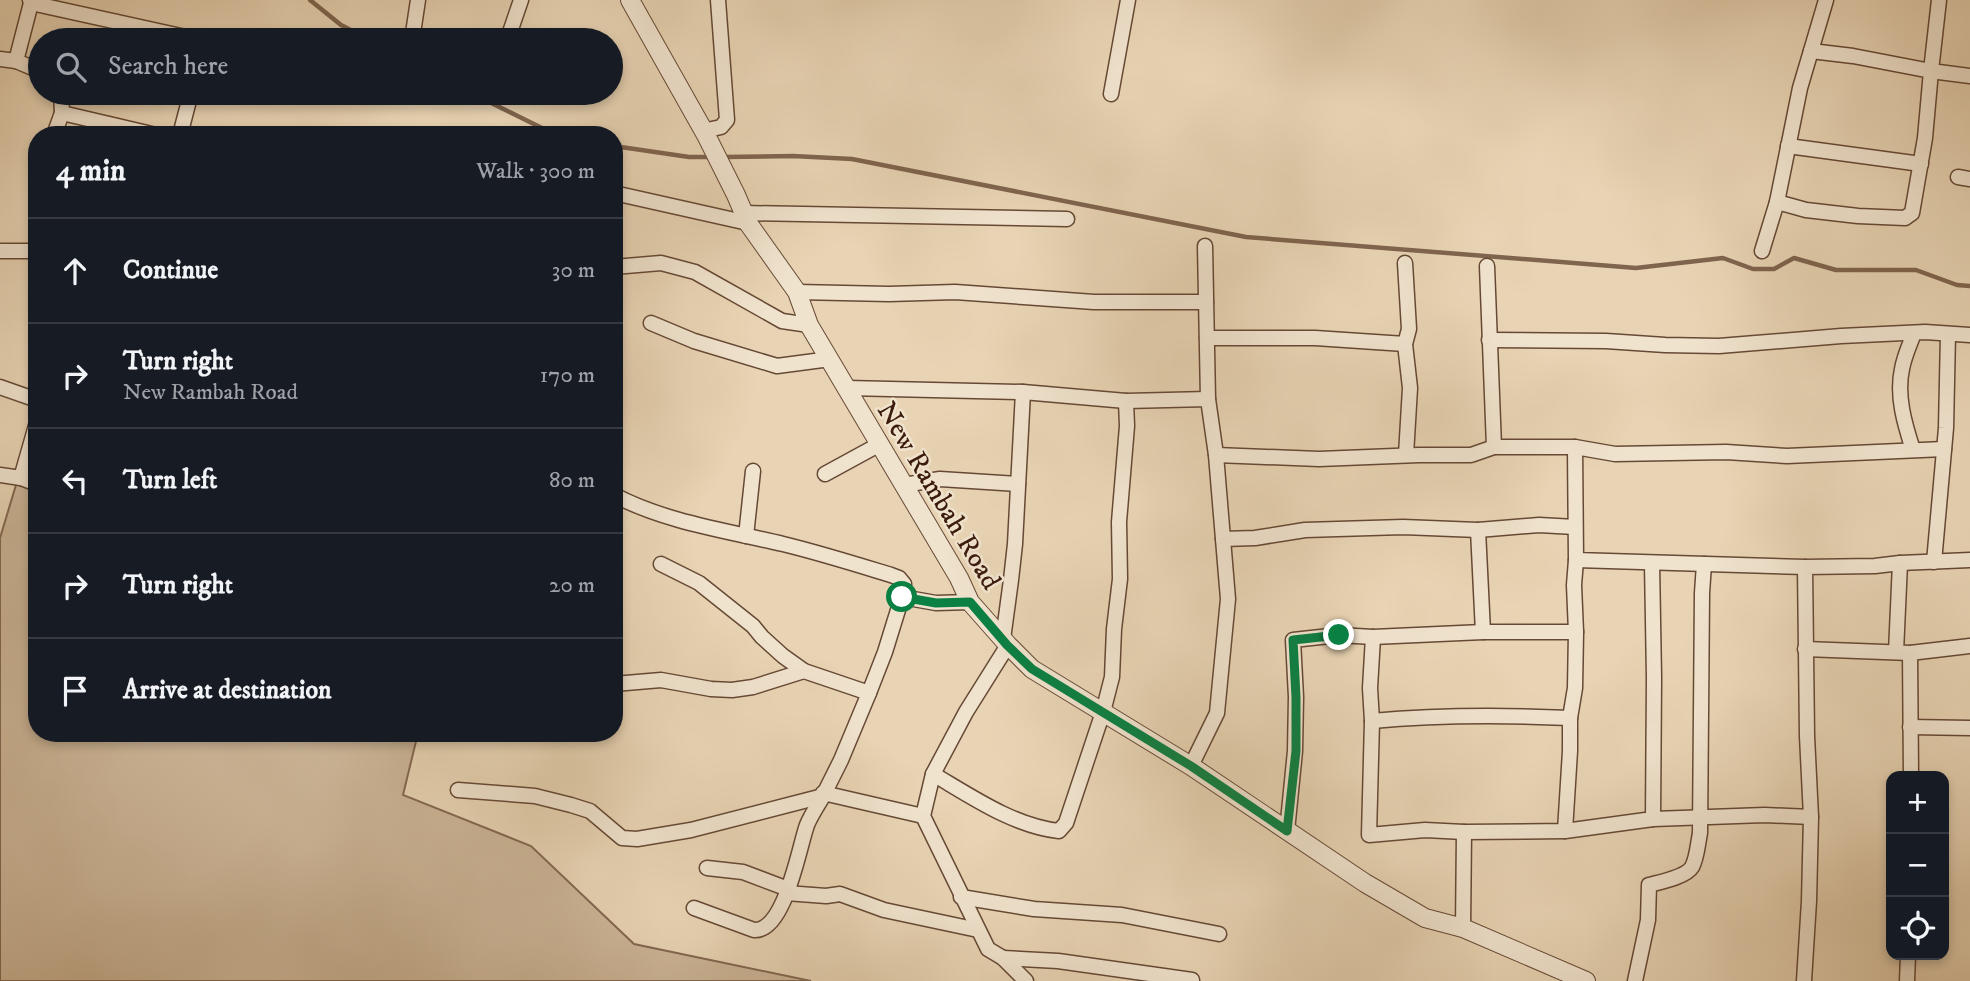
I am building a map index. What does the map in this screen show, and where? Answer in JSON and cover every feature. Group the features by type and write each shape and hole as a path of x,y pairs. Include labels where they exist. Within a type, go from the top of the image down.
{"street":[{"path":"414,28 418,0"},
{"path":"511,28 521,0"},
{"name":"New Rambah Road","path":"630,0 705,133 746,218 797,292 809,325 959,578 970,602 1005,642 1032,669 1191,766 1365,883 1425,918 1463,928 1586,981"},
{"path":"705,133 721,127 727,120 718,0"},
{"path":"1111,94 1128,0"},
{"path":"1762,251 1777,202 1800,88 1826,0"},
{"path":"1777,202 1806,210 1858,216 1905,218 1912,213 1921,164 1939,0"},
{"path":"16,61 31,1 147,28"},
{"path":"1811,51 1970,76"},
{"path":"0,58 28,66"},
{"path":"57,126 62,105"},
{"path":"182,126 188,105"},
{"path":"62,113 118,126"},
{"path":"1788,146 1921,164"},
{"path":"623,194 746,218 1067,219"},
{"path":"1191,766 1217,713 1228,600 1216,455 1208,399 1205,246"},
{"path":"0,251 28,251"},
{"path":"623,266 661,263 695,272 782,321 809,325"},
{"path":"1405,263 1409,330 1405,344 1410,388 1406,456"},
{"path":"1487,266 1494,447"},
{"path":"797,292 955,292 1094,302 1206,302"},
{"path":"652,323 694,341 777,366 830,359"},
{"path":"1913,450 1903,418 1900,393 1902,369 1914,333"},
{"path":"1934,562 1946,428 1948,334"},
{"path":"1489,340 1719,346 1841,335 1970,335"},
{"path":"1207,338 1315,338 1405,344"},
{"path":"0,387 28,397"},
{"path":"847,388 1023,392 1126,401 1208,399"},
{"path":"1023,392 1012,580 1005,642 933,774 923,816 988,949 1003,958 1026,981"},
{"path":"933,774 1017,820 1059,831 1066,823 1104,712 1112,677 1119,579 1119,522 1127,425 1126,401"},
{"path":"825,474 880,444"},
{"path":"1216,455 1319,459 1471,455 1494,447 1575,447 1615,454 1726,452 1787,456 1944,449"},
{"path":"1565,831 1570,718 1575,688 1575,447"},
{"path":"21,478 28,454"},
{"path":"746,536 753,471"},
{"path":"0,475 28,481"},
{"path":"904,485 940,479 1018,484"},
{"path":"623,500 674,518 838,558 899,578 904,584 885,652 841,760 808,822 787,891 777,913 766,927 759,931 694,908"},
{"path":"1223,539 1255,538 1305,530 1403,527 1478,530 1539,525 1575,527"},
{"path":"1478,530 1483,632"},
{"path":"1576,560 1805,567 1970,560"},
{"path":"1652,563 1653,819"},
{"path":"1900,563 1911,771"},
{"path":"661,564 699,583 804,671 869,693"},
{"path":"1635,981 1648,920 1649,885 1667,881 1692,867 1700,833 1704,564"},
{"path":"1804,981 1811,817 1805,567"},
{"path":"902,597 936,603 970,602"},
{"path":"1287,831 1296,751 1293,640 1339,635 1373,637 1483,632 1576,632"},
{"path":"1373,637 1369,835 1425,830 1565,831 1653,819 1811,817"},
{"path":"1805,649 1903,652 1970,646"},
{"path":"623,683 661,680 732,690 753,687 804,671"},
{"path":"1372,721 1534,716 1570,718"},
{"path":"1910,727 1970,728"},
{"path":"458,790 534,796 571,805 590,811 622,838 637,839 691,830 823,794 923,816"},
{"path":"1463,928 1464,832"},
{"path":"707,868 743,872 787,891 826,896 840,894 884,910 978,930"},
{"path":"961,897 1034,909 1122,915 1219,934"},
{"path":"1003,958 1058,961 1192,980"},
{"path":"1907,981 1908,960"}],"shaded area":[{"path":"22,465 28,466 28,742 416,742 403,795 531,846 634,944 811,981 0,981 0,538"}],"waterway":[{"path":"310,0 347,28"},
{"path":"495,105 538,126"},
{"path":"623,147 689,157 711,157"},
{"path":"723,157 852,159 1246,237 1636,268 1723,258 1753,269 1774,269 1794,258 1836,270 1916,270 1957,285 1970,286"}],"route":[{"path":"902,597 936,603 970,602 1032,669 1191,766 1287,831 1296,751 1293,640 1339,635"}]}
